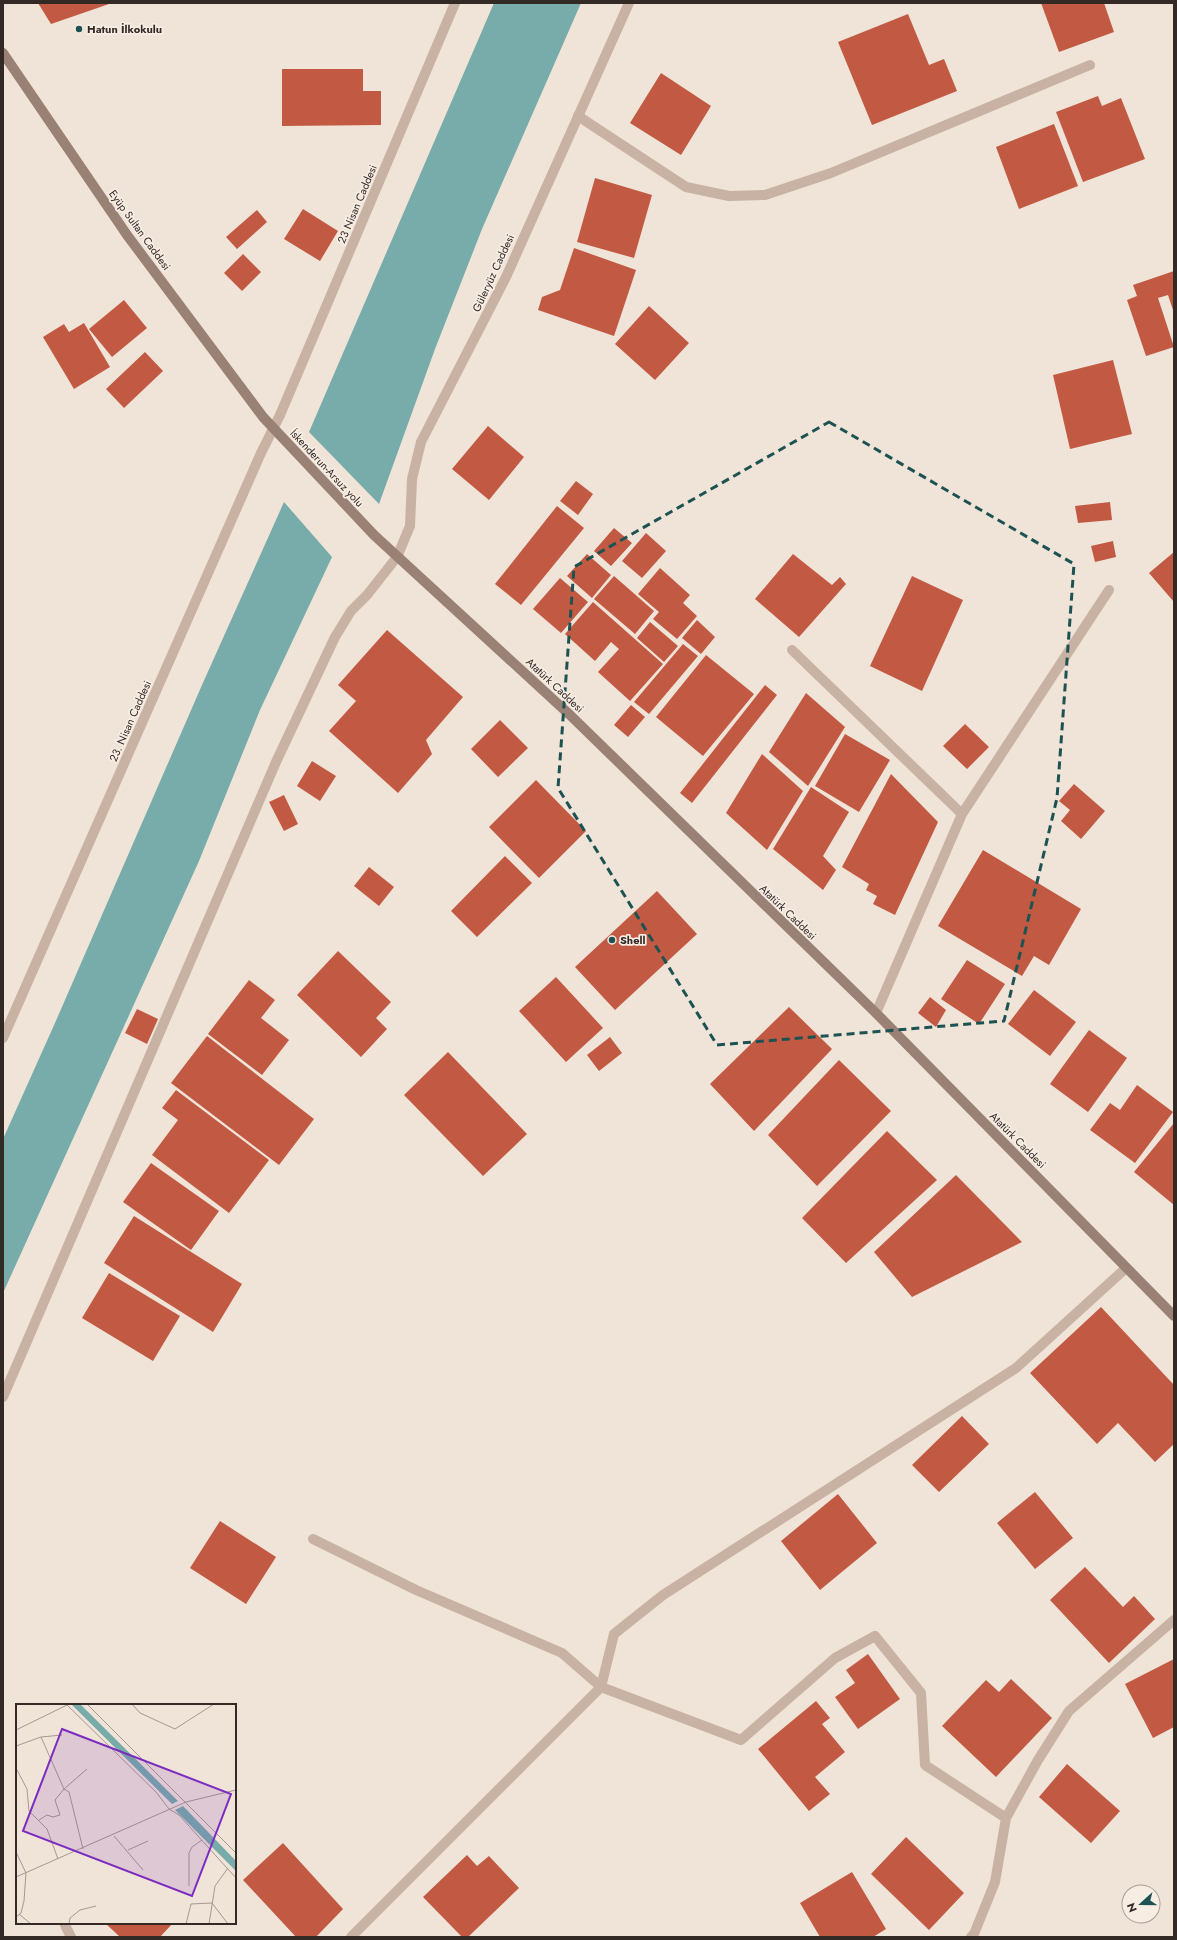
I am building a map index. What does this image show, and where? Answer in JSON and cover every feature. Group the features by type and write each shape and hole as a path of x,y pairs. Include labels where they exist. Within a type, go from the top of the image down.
{"main road":[{"name":"Eyüp Sultan Caddesi","path":"3,53 127,235 263,417"},
{"name":"İskenderun-Arsuz yolu","path":"263,417 374,535"},
{"name":"Atatürk Caddesi","path":"374,535 570,715 876,1013 1174,1316"}],"street":[{"name":"23 Nisan Caddesi","path":"280,415 456,3"},
{"name":"Güleryüz Caddesi","path":"3,1397 279,755 334,637 351,611 367,595 397,557 410,526 412,479 421,442 506,277 629,3"},
{"path":"578,116 686,187 729,196 765,195 831,173 1090,65"},
{"name":"23. Nisan Caddesi","path":"3,1038 261,453 280,415"},
{"path":"876,1013 962,814 1109,590"},
{"path":"792,650 962,814"},
{"path":"351,1937 601,1687 614,1634 663,1595 1016,1368 1126,1268"},
{"path":"313,1539 416,1590 562,1652 601,1687 741,1740 835,1658 875,1636 921,1693 925,1765 1006,1818"},
{"path":"971,1937 974,1934 995,1882 1006,1818 1038,1760 1069,1711 1174,1620"},
{"path":"65,1925 71,1937"}],"highlighted area":[{"path":"829,422 1074,564 1057,798 1004,1021 717,1045 558,788 574,567"}],"water":[{"path":"494,3 581,3 482,229 435,349 379,504 309,432"},
{"path":"284,502 332,557 260,710 199,861 3,1293 3,1139"}],"building":[{"path":"38,3 112,3 51,24"},
{"path":"1041,3 1104,3 1114,32 1059,52"},
{"path":"908,14 929,65 944,59 957,91 872,125 838,42"},
{"path":"282,69 363,69 363,91 381,91 381,125 282,126"},
{"path":"661,73 711,106 681,155 630,123"},
{"path":"1098,96 1102,106 1121,98 1145,159 1083,182 1056,112"},
{"path":"1054,124 1078,186 1019,209 996,147"},
{"path":"595,178 652,195 634,258 577,242"},
{"path":"303,209 338,231 320,261 284,239"},
{"path":"257,210 267,222 237,249 226,237"},
{"path":"574,248 636,270 614,336 538,310 542,297 560,290"},
{"path":"243,254 261,272 242,291 224,273"},
{"path":"1174,271 1174,313 1168,295 1158,298 1174,347 1146,356 1127,300 1137,296 1133,285"},
{"path":"124,300 147,328 112,357 89,329"},
{"path":"649,306 689,343 655,380 615,344"},
{"path":"84,323 110,367 74,389 43,337 64,324 69,332"},
{"path":"145,352 163,371 124,408 106,389"},
{"path":"1113,360 1132,434 1070,449 1053,375"},
{"path":"488,426 524,457 489,500 452,469"},
{"path":"576,481 593,494 578,515 560,501"},
{"path":"1110,502 1112,520 1078,523 1075,506"},
{"path":"557,506 584,528 521,605 495,584"},
{"path":"614,528 632,543 611,566 594,551"},
{"path":"646,533 666,551 642,578 622,561"},
{"path":"1113,541 1116,557 1095,562 1091,546"},
{"path":"1174,552 1174,602 1149,573"},
{"path":"587,554 611,575 592,598 567,576"},
{"path":"793,554 832,585 840,577 846,584 799,637 755,599"},
{"path":"660,568 690,595 683,603 697,616 677,639 653,619 659,612 638,594"},
{"path":"614,576 654,611 635,634 594,599"},
{"path":"912,576 963,600 922,691 870,666"},
{"path":"560,578 588,602 561,633 533,609"},
{"path":"593,602 663,664 630,701 598,672 619,649 611,642 595,661 565,634"},
{"path":"697,620 715,637 701,654 682,638"},
{"path":"650,622 678,646 664,662 637,638"},
{"path":"387,630 463,697 426,740 432,754 398,793 329,731 356,701 338,685"},
{"path":"683,644 698,656 649,714 634,702"},
{"path":"706,655 754,694 703,756 656,717"},
{"path":"765,685 777,695 692,803 680,793"},
{"path":"806,693 845,727 808,786 769,752"},
{"path":"631,705 645,717 628,737 614,725"},
{"path":"500,720 528,748 498,777 471,749"},
{"path":"965,724 989,747 967,769 943,746"},
{"path":"845,734 890,760 859,812 815,786"},
{"path":"762,754 803,791 767,850 726,813"},
{"path":"312,761 336,776 320,801 297,786"},
{"path":"891,774 938,822 895,915 873,904 877,896 866,890 869,884 842,867"},
{"path":"536,780 586,831 539,878 489,827"},
{"path":"1074,784 1105,811 1081,839 1061,821 1070,810 1059,801"},
{"path":"811,787 849,812 823,856 836,870 823,890 773,849"},
{"path":"284,795 298,824 284,831 269,802"},
{"path":"983,850 1081,909 1049,965 1034,956 1022,976 938,926"},
{"path":"505,856 532,883 477,937 451,911"},
{"path":"369,867 394,887 379,906 354,886"},
{"path":"657,891 697,934 615,1010 575,967"},
{"path":"338,951 391,1002 376,1018 387,1029 361,1057 297,995"},
{"path":"967,960 1005,984 979,1024 941,999"},
{"path":"556,977 603,1028 566,1062 519,1011"},
{"path":"249,980 275,1000 261,1018 289,1040 262,1075 208,1034"},
{"path":"1034,990 1076,1022 1050,1056 1008,1024"},
{"path":"930,997 946,1010 936,1027 918,1013"},
{"path":"789,1007 832,1049 754,1131 710,1084"},
{"path":"137,1009 158,1019 147,1044 125,1033"},
{"path":"1089,1030 1127,1058 1088,1112 1050,1084"},
{"path":"207,1036 314,1119 279,1165 171,1083"},
{"path":"610,1037 622,1053 599,1071 587,1055"},
{"path":"448,1052 527,1134 483,1176 404,1095"},
{"path":"839,1060 891,1111 817,1186 768,1135"},
{"path":"1137,1085 1173,1112 1135,1163 1090,1130 1110,1103 1120,1110"},
{"path":"176,1090 269,1160 229,1213 152,1155 178,1120 162,1108"},
{"path":"1174,1123 1174,1205 1134,1172"},
{"path":"887,1131 937,1180 846,1263 802,1218"},
{"path":"151,1163 219,1211 191,1250 123,1202"},
{"path":"956,1175 1022,1242 912,1297 874,1252"},
{"path":"134,1216 242,1284 213,1332 104,1263"},
{"path":"109,1273 180,1316 153,1361 82,1318"},
{"path":"1101,1307 1174,1385 1174,1444 1155,1462 1118,1423 1097,1444 1030,1373"},
{"path":"962,1416 989,1444 939,1492 912,1465"},
{"path":"1035,1492 1073,1538 1035,1569 997,1523"},
{"path":"838,1494 877,1543 820,1590 781,1541"},
{"path":"220,1521 276,1557 246,1604 190,1568"},
{"path":"1085,1567 1123,1607 1134,1596 1155,1619 1109,1663 1050,1600"},
{"path":"868,1654 900,1699 858,1729 835,1697 855,1683 846,1670"},
{"path":"1174,1659 1174,1727 1153,1738 1125,1684"},
{"path":"1011,1679 1052,1718 996,1777 942,1726 986,1680 999,1692"},
{"path":"816,1701 830,1718 822,1724 845,1752 815,1777 830,1794 809,1811 758,1749"},
{"path":"1067,1764 1120,1811 1091,1843 1039,1797"},
{"path":"906,1837 964,1893 929,1930 871,1874"},
{"path":"283,1843 343,1909 316,1937 296,1937 243,1880"},
{"path":"467,1855 477,1866 489,1856 519,1888 468,1937 462,1937 423,1897"},
{"path":"852,1872 886,1929 873,1937 820,1937 800,1903"},
{"path":"106,1924 172,1924 160,1937 120,1937"}],"place":[{"name":"Hatun İlkokulu","path":"79,29"},
{"name":"Shell","path":"612,940"}]}
